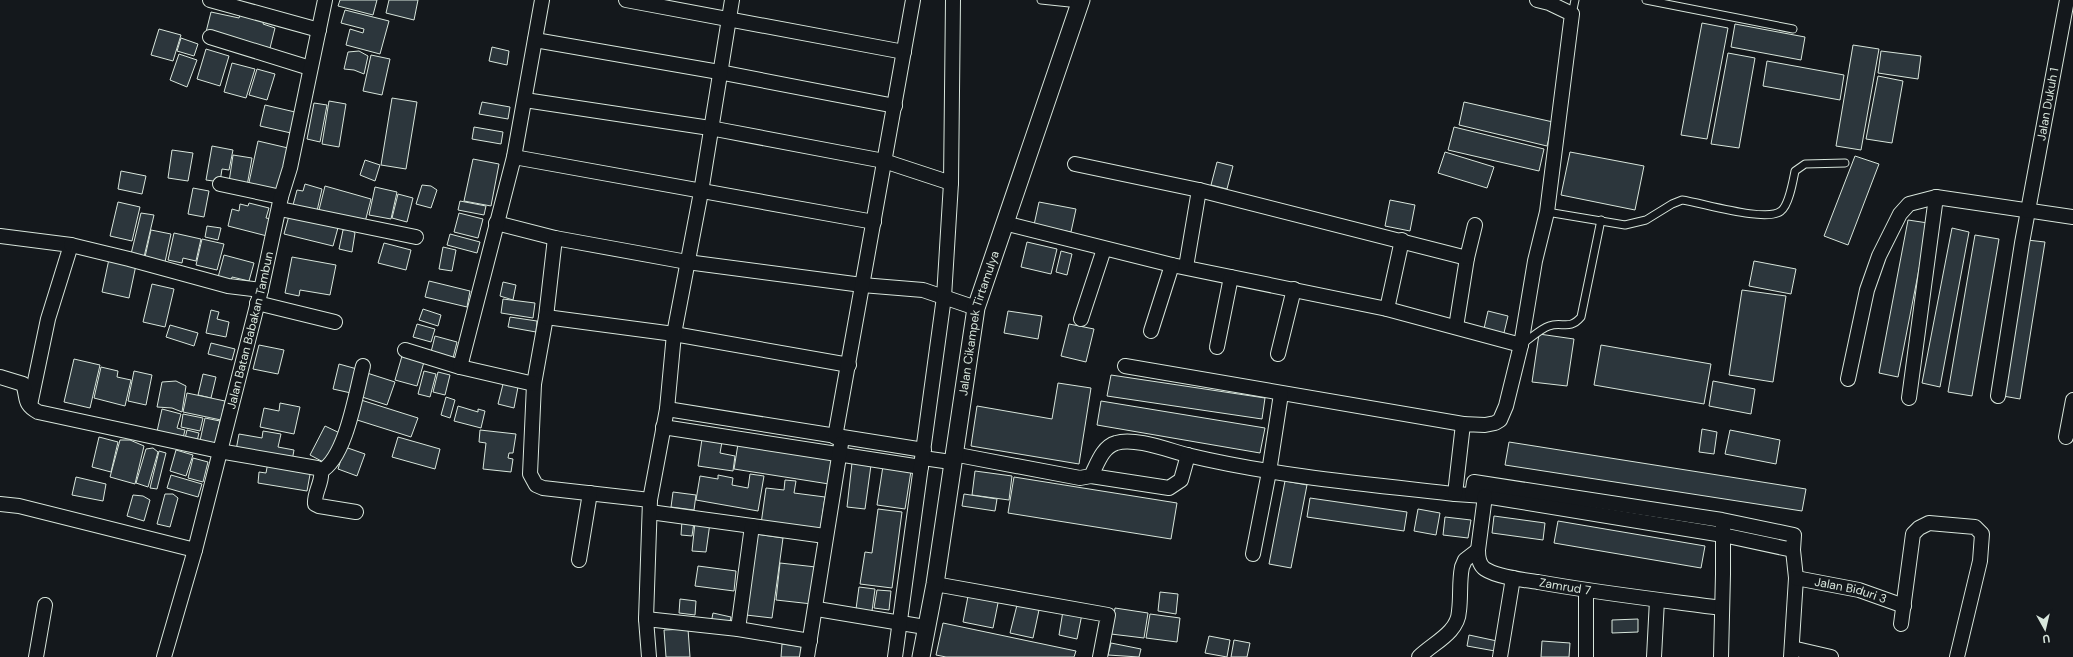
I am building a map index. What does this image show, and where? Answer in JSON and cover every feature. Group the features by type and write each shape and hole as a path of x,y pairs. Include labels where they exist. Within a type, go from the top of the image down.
{"street":[{"name":"Jalan Batan Babakan Tambun","path":"164,657 195,550 261,290 280,203 290,168 325,0"},
{"path":"460,366 514,157 542,0"},
{"path":"626,0 904,52"},
{"path":"648,657 646,619 650,506 667,409 674,334 700,192 732,0"},
{"path":"807,657 816,608 825,536 840,454 839,438 848,365 913,0"},
{"path":"895,657 901,622 944,296 951,183 953,0"},
{"path":"1126,366 1280,394 1463,424 1485,425 1495,423 1500,420 1506,406 1521,345 1535,261 1547,212 1572,14 1549,3 1537,0"},
{"name":"Jalan Dukuh 1","path":"1998,396 2022,243 2030,210 2067,0"},
{"path":"218,1 319,30"},
{"name":"Jalan Cikampek Tirtamulya","path":"921,657 925,627 935,584 952,458 976,308 1080,2"},
{"path":"210,37 310,68"},
{"path":"535,40 719,72 894,106"},
{"path":"525,100 710,128 884,161 951,183"},
{"path":"514,157 700,192 874,222"},
{"path":"1075,164 1199,190 1402,240 1467,258"},
{"path":"220,184 280,203 416,237"},
{"path":"1151,331 1179,266 1199,190"},
{"path":"1909,398 1936,197"},
{"path":"1848,379 1867,290 1879,256 1900,214 1909,204 1936,197 2073,217"},
{"path":"496,223 555,238 687,262 862,285 914,288 944,296 976,308"},
{"path":"1004,223 1104,249 1179,266 1387,309 1521,345"},
{"path":"1456,327 1467,258 1475,225"},
{"path":"0,236 71,245 228,286 261,290"},
{"path":"555,238 546,317 534,384 530,474 532,480 543,488 590,493 752,526 825,536"},
{"path":"1387,309 1402,240"},
{"path":"30,407 48,319 71,245"},
{"path":"1081,318 1104,249"},
{"path":"1217,347 1230,277"},
{"path":"1278,354 1294,289"},
{"path":"257,304 335,322"},
{"path":"546,317 674,334 848,365"},
{"path":"405,350 460,366 534,384"},
{"path":"322,471 333,462 346,434 363,366"},
{"path":"0,377 23,384 26,401 30,407 38,412 220,451 317,468 322,471"},
{"path":"1253,554 1269,472 1280,394"},
{"path":"2066,437 2073,400"},
{"path":"667,409 839,438 923,458"},
{"path":"1454,494 1463,424"},
{"path":"663,427 840,454 952,458 1080,478 1091,476 1169,488 1181,480 1188,455"},
{"path":"1091,476 1105,449 1116,443 1128,442 1150,445 1188,455 1269,472 1478,496 1723,535 1793,550"},
{"path":"322,471 322,476 314,499 315,504 356,512"},
{"path":"1478,496 1474,482 1722,520 1794,535 1793,550 1796,578 1791,652 1831,657"},
{"path":"579,560 590,493"},
{"name":"Zamrud 7","path":"1478,496 1478,559 1482,566 1487,570 1513,578 1586,591 1722,608"},
{"path":"0,504 26,508 195,550"},
{"path":"1721,657 1722,520"},
{"path":"1901,624 1913,534 1919,528 1928,523 1957,524 1975,528 1982,534 1980,562 1957,657"},
{"path":"738,629 752,526"},
{"path":"1419,657 1440,641 1452,628 1458,618 1462,567 1465,560 1478,550"},
{"path":"1500,657 1513,578"},
{"name":"Jalan Biduri 3","path":"1796,578 1859,590 1904,606"},
{"path":"935,584 1108,615 1100,657"},
{"path":"1586,591 1586,657"},
{"path":"1654,657 1657,600"},
{"path":"36,657 45,605"},
{"path":"816,608 925,627"},
{"path":"646,619 738,629 810,641"}],"lane":[{"path":"1041,0 1080,2"},
{"path":"1572,14 1575,0"},
{"path":"1646,0 1793,30"},
{"path":"1547,212 1625,225 1636,224 1646,220 1672,204 1682,200 1758,216 1773,215 1782,211 1788,199 1795,171 1805,164 1845,163"},
{"path":"1521,345 1548,326 1569,326 1577,322 1581,317 1601,220"}],"building":[{"path":"340,0 377,0 373,15 338,6"},
{"path":"389,0 418,0 414,20 386,13"},
{"path":"345,10 389,21 380,54 346,45 350,29 363,33 364,29 341,23"},
{"path":"211,12 239,18 241,12 265,18 263,24 275,28 270,48 206,32"},
{"path":"1702,23 1728,28 1707,139 1681,135"},
{"path":"1735,24 1805,37 1801,60 1731,47"},
{"path":"159,29 181,35 173,61 151,55"},
{"path":"181,38 198,44 194,56 177,51"},
{"path":"1853,45 1879,49 1861,150 1836,146"},
{"path":"492,47 509,51 507,65 489,61"},
{"path":"206,49 229,56 220,86 197,79"},
{"path":"359,51 368,56 364,74 354,70 344,69 348,52"},
{"path":"1881,51 1921,56 1918,79 1878,73"},
{"path":"1728,53 1755,58 1739,148 1711,144"},
{"path":"179,54 197,60 187,87 170,80"},
{"path":"371,55 390,59 382,95 363,91"},
{"path":"1767,61 1844,75 1840,100 1763,86"},
{"path":"232,63 255,69 246,98 224,92"},
{"path":"257,69 275,74 267,100 249,95"},
{"path":"1878,76 1903,81 1892,143 1866,139"},
{"path":"392,98 417,102 406,169 381,165"},
{"path":"329,101 346,104 339,147 322,144"},
{"path":"482,102 510,107 508,119 479,114"},
{"path":"1464,102 1553,122 1547,146 1459,125"},
{"path":"314,103 327,105 320,142 307,139"},
{"path":"265,105 295,112 291,133 260,126"},
{"path":"474,127 503,132 501,144 472,139"},
{"path":"1454,127 1544,149 1539,171 1448,150"},
{"path":"258,141 288,148 277,194 248,187"},
{"path":"212,146 233,150 229,170 222,169 220,182 206,180"},
{"path":"172,150 193,153 188,181 168,178"},
{"path":"1445,152 1494,167 1487,188 1438,173"},
{"path":"1570,152 1644,166 1635,210 1561,195"},
{"path":"233,155 252,158 247,186 229,182"},
{"path":"1855,156 1879,164 1848,245 1824,236"},
{"path":"473,159 499,164 491,206 464,201"},
{"path":"365,160 380,165 375,181 360,175"},
{"path":"1217,162 1233,166 1227,189 1211,185"},
{"path":"121,171 146,176 142,194 118,189"},
{"path":"305,184 322,189 317,211 293,205 297,190 303,191"},
{"path":"422,185 431,186 437,190 431,208 416,204"},
{"path":"325,186 371,199 365,222 319,210"},
{"path":"375,187 397,192 391,219 369,215"},
{"path":"193,188 209,191 204,217 188,214"},
{"path":"398,194 413,198 407,222 392,218"},
{"path":"1390,200 1415,205 1410,231 1385,226"},
{"path":"460,201 486,206 484,215 458,210"},
{"path":"118,202 140,207 132,241 110,236"},
{"path":"1039,202 1076,209 1071,232 1034,225"},
{"path":"249,203 269,208 266,218 271,219 267,236 228,226 232,209 239,211 240,204 248,206"},
{"path":"290,212 339,224 333,246 284,234"},
{"path":"141,213 154,215 144,257 131,254"},
{"path":"459,213 483,219 478,238 454,232"},
{"path":"1908,220 1928,223 1898,377 1879,373"},
{"path":"207,226 221,228 218,240 205,237"},
{"path":"1952,228 1969,232 1940,387 1922,383"},
{"path":"350,229 355,233 352,252 339,249 343,230"},
{"path":"151,230 171,234 165,262 145,257"},
{"path":"174,233 201,239 196,261 183,258 182,263 168,260"},
{"path":"450,234 480,242 477,253 447,245"},
{"path":"1975,235 1999,239 1972,396 1948,392"},
{"path":"202,239 224,244 217,270 196,265"},
{"path":"2027,240 2045,242 2020,399 2003,396"},
{"path":"1027,242 1057,249 1051,274 1021,267"},
{"path":"384,243 411,250 406,270 378,263"},
{"path":"443,247 456,250 452,271 439,269"},
{"path":"1061,251 1072,254 1067,275 1056,272"},
{"path":"224,255 254,263 249,281 232,277 230,285 217,281"},
{"path":"292,257 336,265 330,295 300,290 299,296 285,293"},
{"path":"109,259 136,265 129,298 102,292"},
{"path":"1754,261 1796,269 1791,294 1749,286"},
{"path":"429,281 470,291 467,307 425,297"},
{"path":"503,282 516,285 513,300 500,296"},
{"path":"152,284 174,289 165,327 143,322"},
{"path":"1742,290 1786,296 1773,382 1729,375"},
{"path":"503,299 535,303 533,318 501,313"},
{"path":"423,309 441,315 438,326 419,320"},
{"path":"211,310 219,312 217,319 229,322 226,337 206,333"},
{"path":"1008,311 1042,316 1038,339 1004,333"},
{"path":"1488,311 1508,316 1503,337 1483,333"},
{"path":"510,317 537,321 536,332 508,327"},
{"path":"417,324 435,329 431,342 413,337"},
{"path":"1069,324 1094,329 1086,362 1061,356"},
{"path":"170,325 198,333 194,346 166,337"},
{"path":"1539,334 1574,339 1567,386 1532,382"},
{"path":"435,336 457,342 452,362 430,356"},
{"path":"211,343 235,349 232,360 208,354"},
{"path":"259,345 284,350 278,374 253,369"},
{"path":"1601,345 1711,364 1704,404 1594,385"},
{"path":"402,356 424,362 417,386 395,380"},
{"path":"74,359 100,365 90,408 64,402"},
{"path":"339,364 357,369 351,393 333,389"},
{"path":"101,367 118,371 117,377 131,380 125,406 94,398"},
{"path":"134,371 152,375 146,405 128,401"},
{"path":"424,371 436,374 430,397 418,394"},
{"path":"438,372 450,375 445,395 433,392"},
{"path":"367,373 395,382 387,405 359,396"},
{"path":"203,374 216,377 211,398 198,395"},
{"path":"1111,375 1265,398 1262,419 1107,396"},
{"path":"176,381 186,386 182,412 172,408 157,407 162,382"},
{"path":"1713,381 1755,389 1751,414 1709,406"},
{"path":"1058,383 1091,388 1079,464 971,446 977,406 1052,419"},
{"path":"503,384 518,387 514,408 498,404"},
{"path":"187,393 225,401 221,420 183,412"},
{"path":"446,397 455,400 450,418 441,415"},
{"path":"361,400 418,418 411,437 354,419"},
{"path":"1101,401 1265,428 1260,453 1097,425"},
{"path":"280,403 300,407 294,434 260,427 264,408 279,411"},
{"path":"458,406 478,412 478,409 485,411 481,428 454,421"},
{"path":"162,409 181,414 177,428 185,430 182,442 156,436"},
{"path":"183,414 203,418 200,431 181,427"},
{"path":"205,418 220,421 214,449 199,445"},
{"path":"325,426 344,435 329,465 310,455"},
{"path":"1702,429 1717,432 1714,454 1699,452"},
{"path":"187,430 199,433 196,445 184,443"},
{"path":"480,430 516,434 513,453 509,453 508,458 513,459 511,472 483,469 486,443 479,442"},
{"path":"1730,430 1780,440 1776,464 1725,454"},
{"path":"263,431 281,434 278,447 294,450 292,461 236,450 239,434 262,438"},
{"path":"99,437 118,442 111,472 92,467"},
{"path":"398,437 440,449 435,469 392,457"},
{"path":"702,439 722,442 720,453 735,456 733,471 698,466"},
{"path":"120,440 130,440 144,446 135,484 110,477"},
{"path":"1509,442 1806,489 1802,511 1505,465"},
{"path":"738,444 834,459 829,484 734,469"},
{"path":"345,447 365,454 357,476 338,469"},
{"path":"153,448 158,452 148,487 136,483 146,449"},
{"path":"176,450 193,455 186,476 170,471"},
{"path":"159,451 166,453 157,489 150,488"},
{"path":"193,458 208,462 203,482 188,478"},
{"path":"268,462 311,469 307,491 258,483 259,472 266,473"},
{"path":"852,463 871,465 865,509 847,507"},
{"path":"883,466 911,471 905,509 877,505"},
{"path":"975,471 1012,476 1009,500 972,495"},
{"path":"750,474 764,476 758,511 696,500 700,476 718,479 718,475 733,478 732,485 748,488"},
{"path":"171,475 202,484 198,497 167,488"},
{"path":"76,477 106,484 103,501 72,495"},
{"path":"1014,477 1177,503 1171,539 1008,513"},
{"path":"785,480 796,481 794,493 825,497 820,532 761,524 766,488 784,490"},
{"path":"1285,481 1307,485 1291,568 1269,564"},
{"path":"673,492 696,495 694,510 671,507"},
{"path":"165,494 173,494 178,498 170,527 157,524"},
{"path":"964,494 997,499 995,511 962,506"},
{"path":"133,495 143,496 150,500 144,521 127,516"},
{"path":"1310,498 1407,512 1404,531 1307,517"},
{"path":"878,509 902,512 892,588 860,584 865,552 872,553"},
{"path":"1418,509 1440,513 1436,535 1414,531"},
{"path":"1494,516 1545,523 1543,540 1492,533"},
{"path":"1445,517 1471,520 1468,538 1443,535"},
{"path":"682,521 694,522 692,536 681,535"},
{"path":"1558,521 1705,546 1701,568 1554,543"},
{"path":"695,522 710,523 706,552 692,551"},
{"path":"756,534 783,538 772,618 746,615"},
{"path":"780,563 816,567 812,604 776,600"},
{"path":"698,566 736,571 734,591 695,586"},
{"path":"859,587 875,589 872,611 856,609"},
{"path":"877,590 891,591 889,610 874,608"},
{"path":"969,591 999,598 993,628 963,622"},
{"path":"1160,592 1178,594 1176,614 1158,611"},
{"path":"680,599 696,601 695,615 679,613"},
{"path":"1017,605 1039,610 1033,638 1010,633"},
{"path":"1115,608 1148,613 1144,638 1111,634"},
{"path":"1063,611 1082,614 1077,639 1059,635"},
{"path":"713,613 731,617 729,626 711,623"},
{"path":"1150,614 1180,618 1177,642 1146,638"},
{"path":"1638,619 1638,632 1612,633 1612,620"},
{"path":"943,623 1076,651 1074,657 946,657 936,655"},
{"path":"688,629 690,657 666,657 664,630"},
{"path":"1469,635 1497,641 1495,651 1467,646"},
{"path":"1209,636 1230,640 1227,657 1205,653"},
{"path":"1234,640 1250,643 1247,657 1231,657"},
{"path":"1542,641 1570,643 1569,657 1541,657"},
{"path":"1111,643 1141,649 1139,657 1108,655"},
{"path":"782,644 806,647 805,657 781,657"}]}
